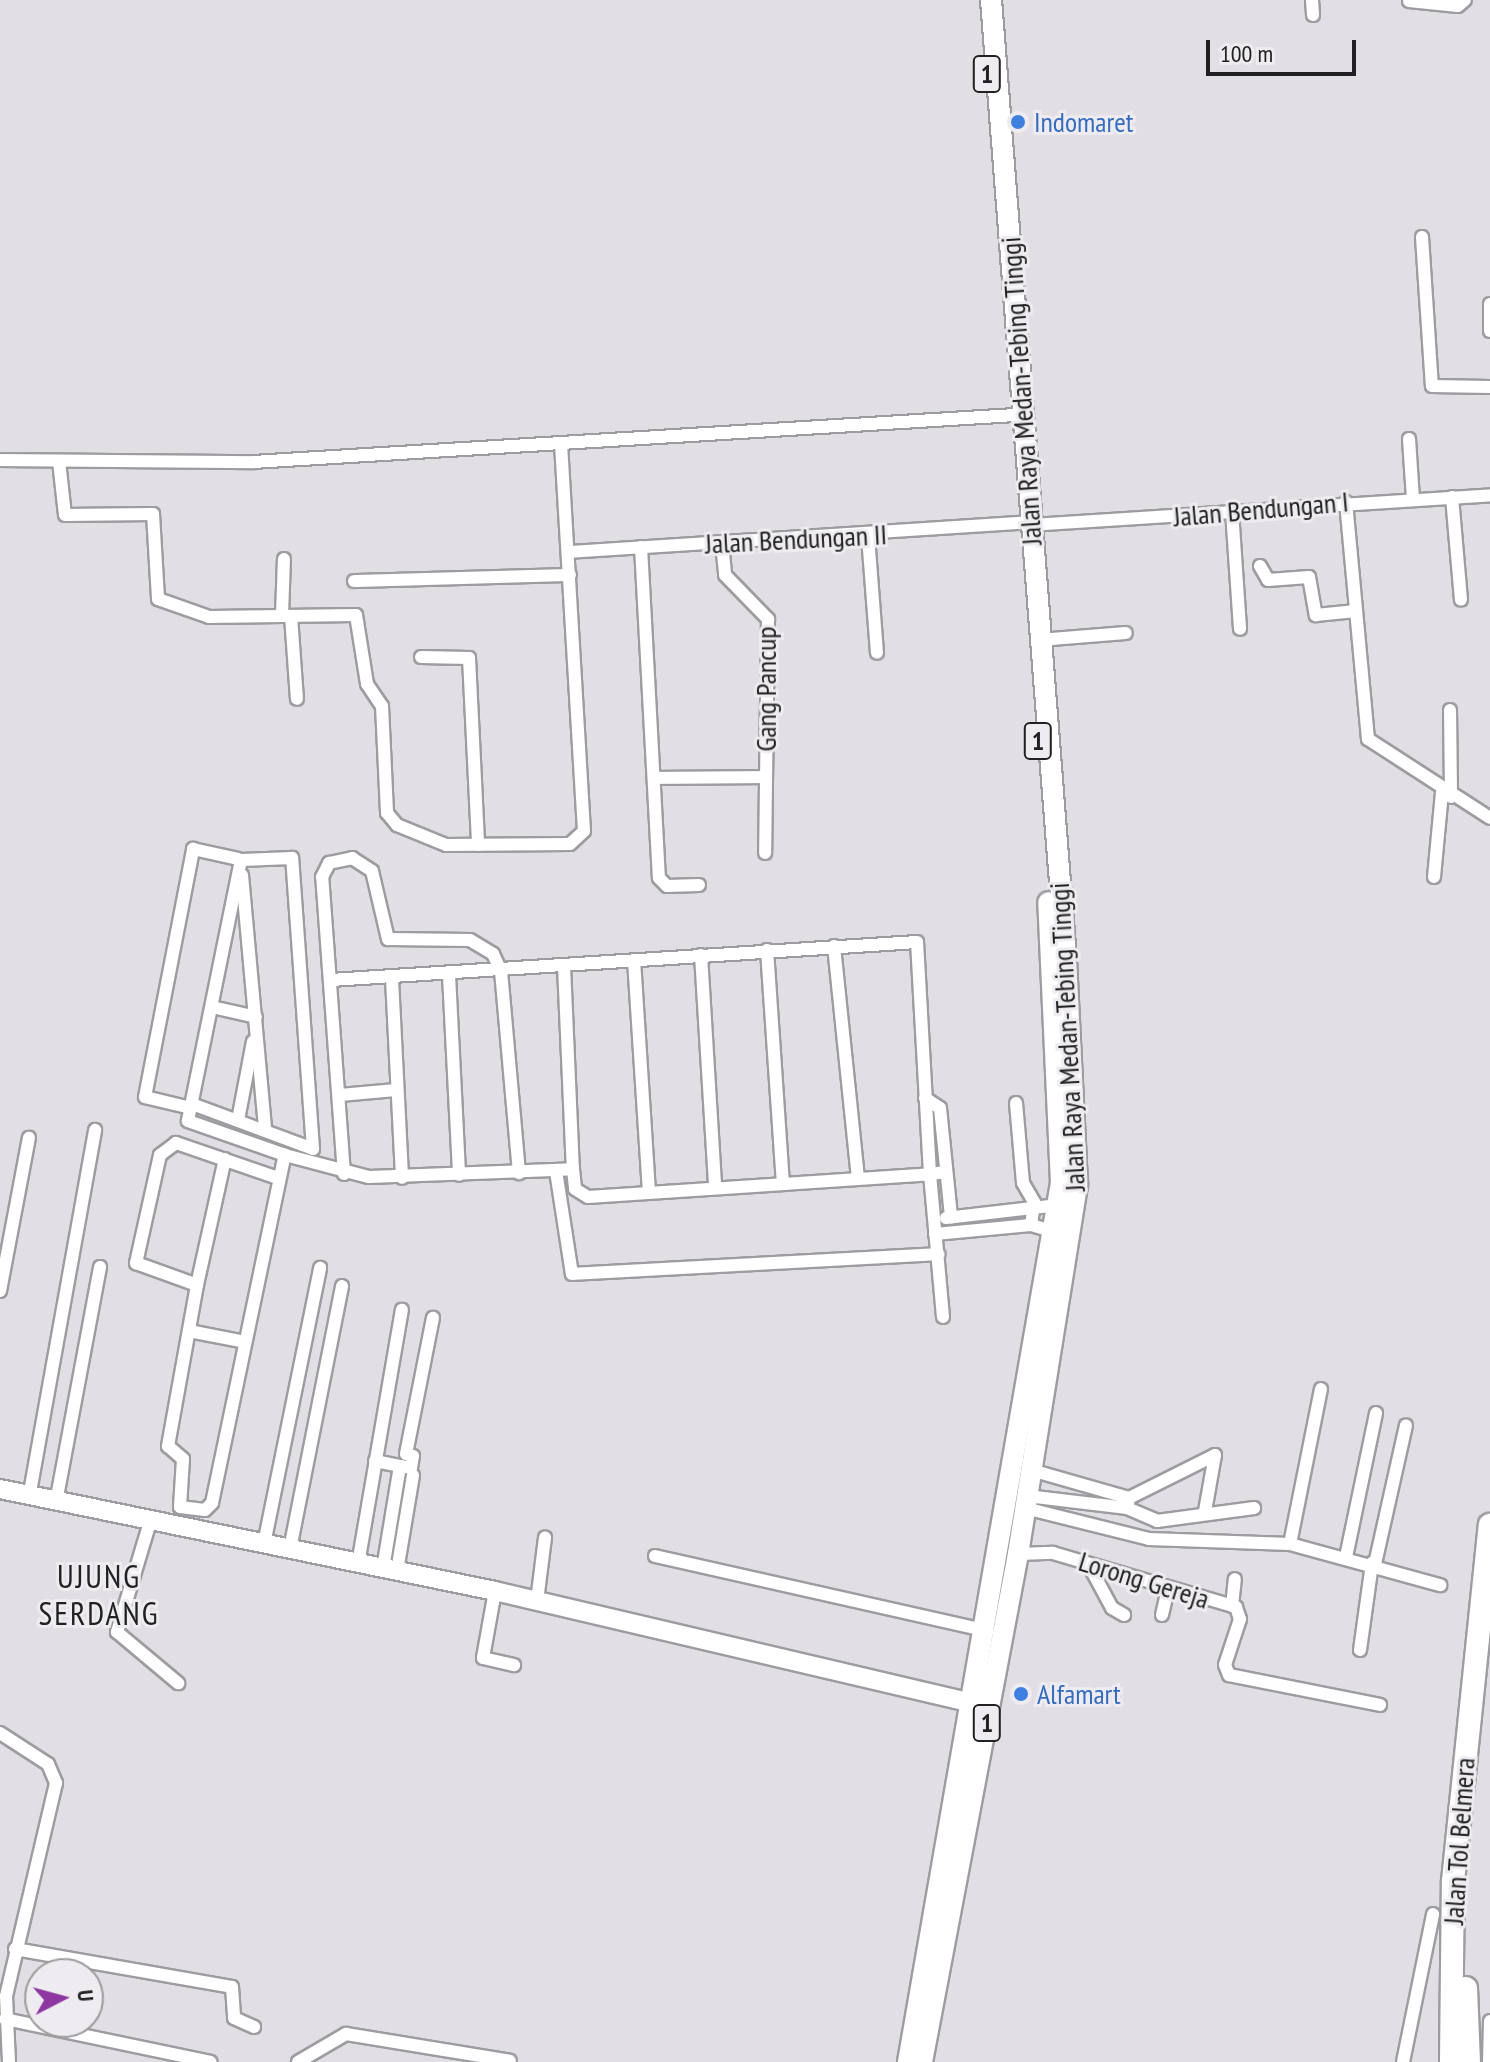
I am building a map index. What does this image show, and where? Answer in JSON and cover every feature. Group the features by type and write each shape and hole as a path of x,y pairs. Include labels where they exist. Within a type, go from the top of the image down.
{"highway":[{"name":"Jalan Raya Medan-Tebing Tinggi","path":"908,2062 973,1703 1037,1387 1051,1352 1073,1242 1076,1149 1039,640 1014,415 981,0"},
{"name":"Jalan Raya Medan-Tebing Tinggi","path":"991,0 1027,524 1053,991 1058,1205 1032,1364 1037,1387"},
{"name":"Jalan Raya Medan-Tebing Tinggi","path":"922,2062 1018,1554 1031,1470 1032,1416"},
{"name":"Jalan Tol Belmera","path":"1451,2062 1453,1881 1490,1525"},
{"name":"Jalan Tol Belmera","path":"1469,2062 1467,1884 1490,1640"}],"main road":[{"path":"0,1489 57,1497 150,1522 495,1591 973,1703"}],"street":[{"path":"1312,0 1313,15"},
{"path":"1409,1 1458,6 1465,0"},
{"path":"1422,237 1432,386 1490,387"},
{"path":"1490,304 1490,331"},
{"path":"0,460 253,462 1014,415"},
{"path":"1409,439 1413,499"},
{"path":"59,461 65,515 153,514 158,599 209,617 349,611 358,619 367,684 382,706 390,818 437,843 570,844 583,835 561,444"},
{"name":"Jalan Bendungan I","path":"1027,524 1490,495"},
{"path":"1452,497 1461,600"},
{"path":"1346,502 1370,742 1446,794 1487,814"},
{"path":"1232,511 1240,629"},
{"name":"Jalan Bendungan II","path":"569,552 1027,524"},
{"path":"868,536 877,653"},
{"name":"Gang Pancup","path":"722,544 725,575 768,619 765,853"},
{"path":"641,547 660,883 699,885"},
{"path":"284,559 297,699"},
{"path":"1260,566 1268,580 1309,577 1316,615 1356,611"},
{"path":"354,581 570,575"},
{"path":"1039,640 1126,633"},
{"path":"421,657 469,658 478,845"},
{"path":"1434,877 1446,794 1450,710"},
{"path":"654,778 766,777"},
{"path":"193,849 239,860 292,858 313,1149 238,1120 192,1106 145,1097 193,849"},
{"path":"340,1173 340,1095 322,877 338,858 368,864 388,939 478,942 501,971 519,1173"},
{"path":"239,860 188,1121 280,1165"},
{"path":"239,860 265,1130"},
{"path":"331,980 392,979 767,950 917,942 930,1174 943,1317"},
{"path":"834,946 858,1178"},
{"path":"767,950 783,1182"},
{"path":"701,955 715,1186"},
{"path":"634,960 649,1190"},
{"path":"564,966 575,1189 588,1197 649,1190 946,1172"},
{"path":"449,975 459,1175"},
{"path":"392,979 402,1178"},
{"path":"212,1007 256,1020"},
{"path":"238,1120 256,1020"},
{"path":"340,1095 396,1090"},
{"path":"925,1098 940,1108 951,1217"},
{"path":"1016,1103 1023,1183 1033,1209 1031,1225"},
{"path":"30,1492 95,1130"},
{"path":"0,1291 29,1138"},
{"path":"197,1285 141,1270 136,1258 164,1145 225,1159 402,1178 573,1169"},
{"path":"225,1159 197,1285 168,1446 183,1459 180,1507 205,1510 212,1503 241,1341 280,1165"},
{"path":"556,1171 572,1274 938,1254"},
{"path":"934,1218 1058,1205"},
{"path":"935,1234 1031,1225 1055,1232"},
{"path":"57,1497 100,1267"},
{"path":"264,1544 320,1268"},
{"path":"290,1549 342,1286"},
{"path":"358,1564 402,1310"},
{"path":"375,1461 411,1468 413,1456 406,1454 433,1318"},
{"path":"189,1331 241,1341"},
{"path":"1290,1544 1321,1389"},
{"path":"1346,1557 1376,1413"},
{"path":"1360,1650 1374,1564 1406,1425"},
{"path":"1128,1503 1215,1455 1216,1482 1205,1511"},
{"path":"390,1570 400,1466"},
{"path":"1031,1470 1074,1492 1128,1503 1157,1521 1205,1511 1254,1508"},
{"path":"390,1570 413,1475"},
{"path":"1026,1502 1074,1492"},
{"path":"1026,1502 1149,1539 1290,1544 1374,1564 1440,1585"},
{"path":"150,1522 117,1632 178,1683"},
{"path":"537,1601 545,1538"},
{"name":"Lorong Gereja","path":"1018,1554 1053,1553 1091,1569 1232,1606 1240,1619 1225,1665 1229,1675 1380,1705"},
{"path":"655,1556 988,1631"},
{"path":"1091,1569 1106,1600 1124,1615"},
{"path":"1232,1606 1235,1579"},
{"path":"1162,1615 1168,1588"},
{"path":"495,1591 483,1658 514,1665"},
{"path":"0,1733 48,1764 56,1783 15,1949 5,2019 9,2062"},
{"path":"1403,2062 1433,1914"},
{"path":"15,1949 232,1987 234,2018 254,2027"},
{"path":"5,2019 211,2062"},
{"path":"1489,2062 1490,2021"},
{"path":"298,2062 346,2034 510,2061"}],"place":[{"name":"Indomaret","path":"1018,122"},
{"name":"Alfamart","path":"1021,1694"}],"district":[{"name":"UJUNG SERDANG","path":"99,1596"}]}
